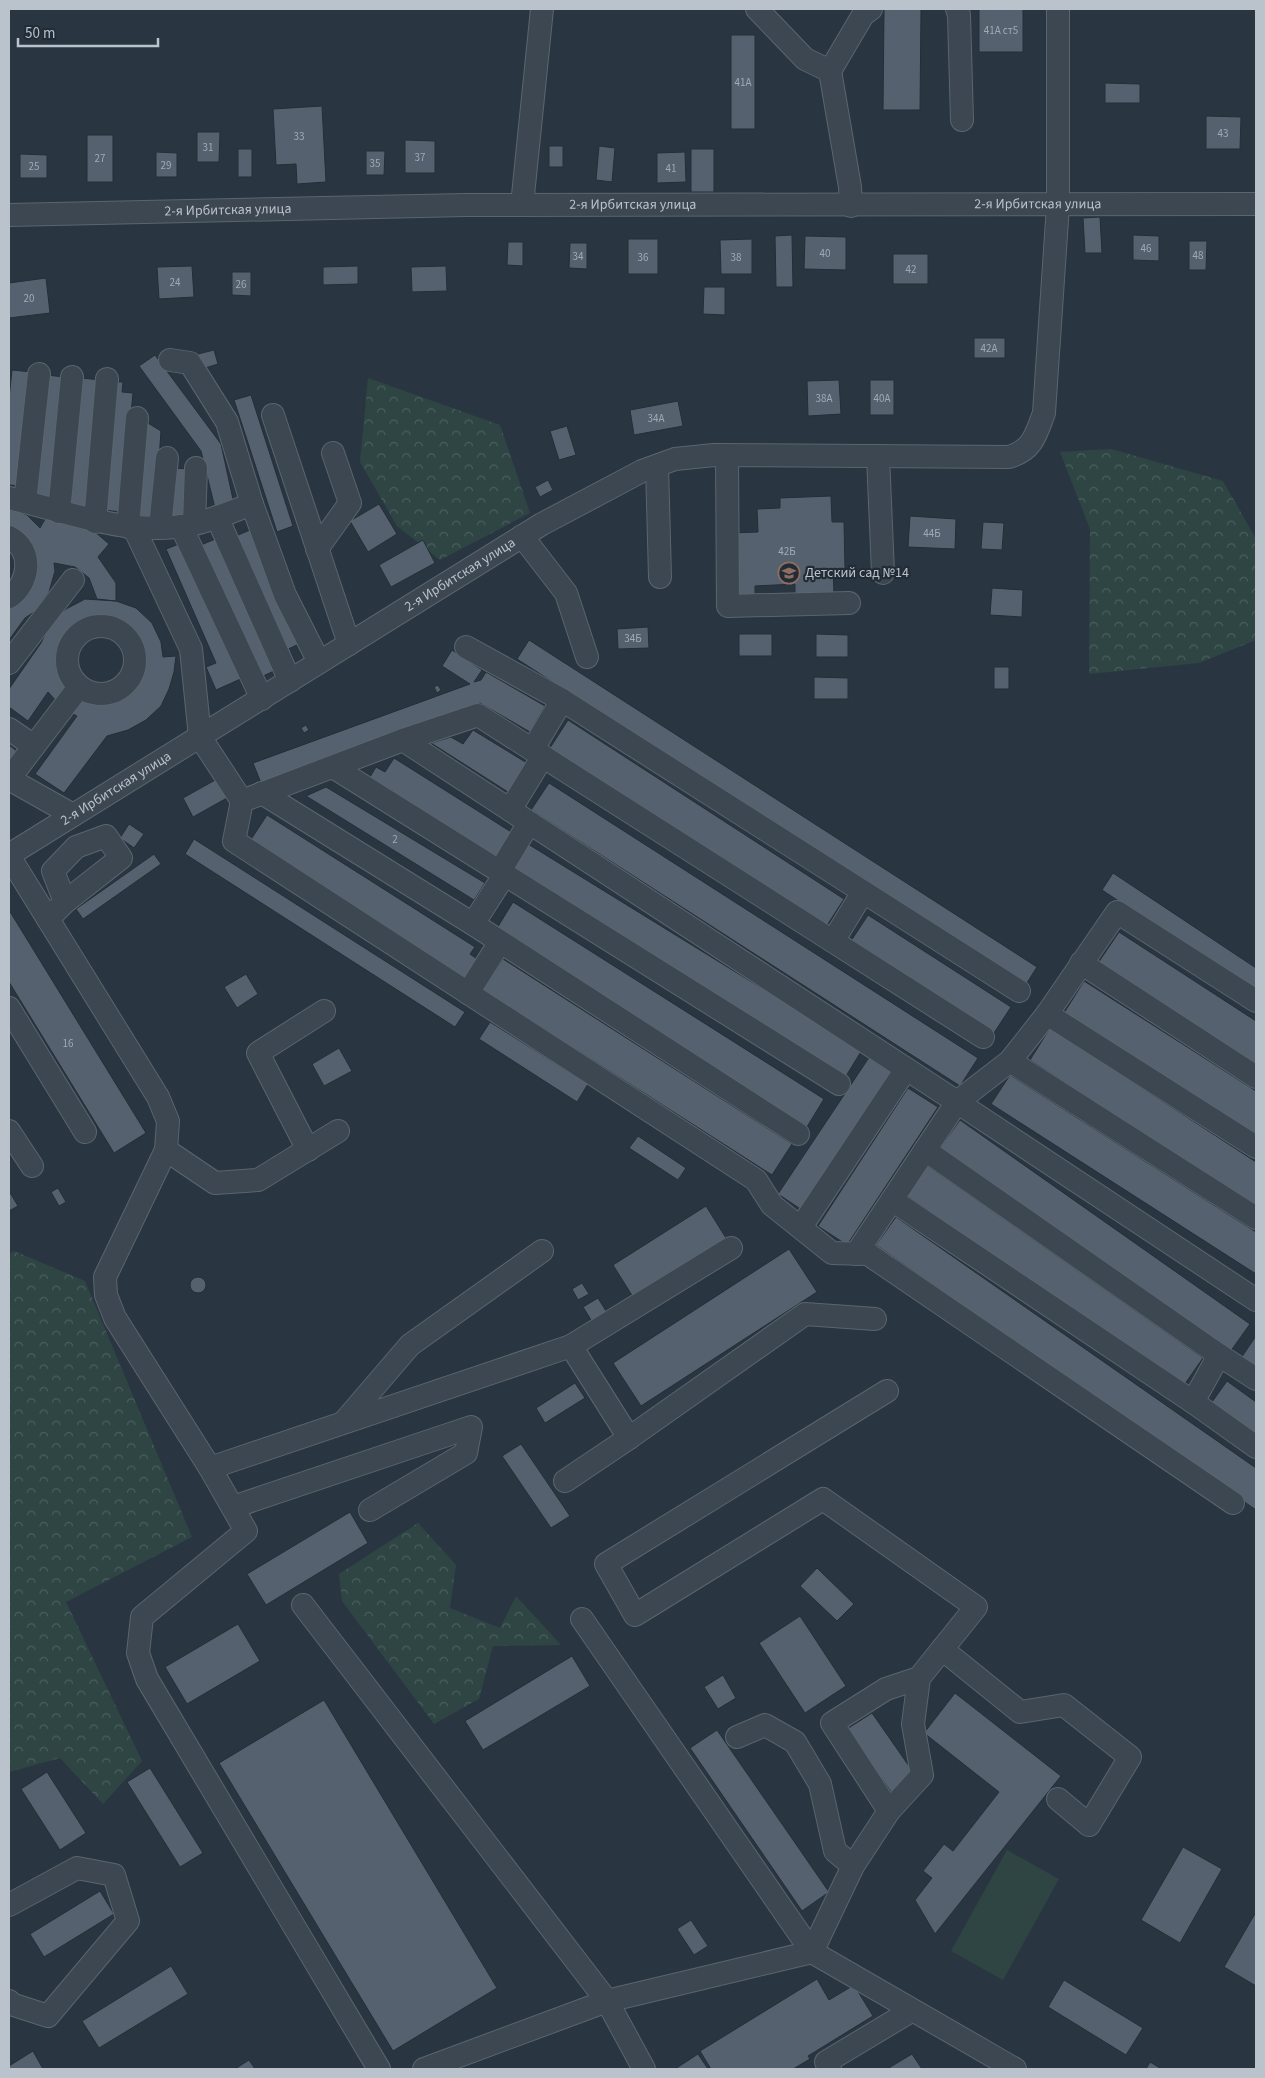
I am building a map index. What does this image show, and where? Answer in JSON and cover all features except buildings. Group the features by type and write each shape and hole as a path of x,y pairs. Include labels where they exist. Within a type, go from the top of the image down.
{"street":[{"path":"522,205 542,9"},
{"path":"757,9 805,59 830,71"},
{"path":"851,206 850,187 830,71 863,15 871,9"},
{"path":"957,9 960,14 962,120"},
{"path":"1058,9 1058,205"},
{"name":"2-я Ирбитская улица","path":"9,215 522,205 1256,204"},
{"name":"2-я Ирбитская улица","path":"9,855 522,536 642,471 675,459 727,455 1009,457 1020,454 1033,442 1044,413 1058,205"},
{"path":"170,360 190,363 226,422 252,504 285,595 320,662"},
{"path":"39,374 17,500 95,522 131,527 179,526 217,517 252,504"},
{"path":"59,512 72,377"},
{"path":"95,522 107,380"},
{"path":"273,415 348,644"},
{"path":"137,418 131,527 191,649 200,737 252,797 473,924 798,1134"},
{"path":"317,549 350,503 333,454"},
{"path":"727,455 728,606 849,603"},
{"path":"878,456 883,573"},
{"path":"167,458 179,526 262,699"},
{"path":"657,466 660,577"},
{"path":"179,526 196,468"},
{"path":"217,517 290,681"},
{"path":"522,536 566,593 588,657"},
{"path":"9,537 21,547 26,558 27,570 24,581 17,592 9,597"},
{"path":"9,664 73,580"},
{"path":"466,647 562,700 1019,991"},
{"path":"73,816 9,779 79,687"},
{"path":"510,810 562,700"},
{"path":"983,1037 478,715 403,740 252,797 234,841 756,1180 772,1204 832,1253 868,1254 1233,1503"},
{"path":"9,729 34,746"},
{"path":"403,740 1256,1300"},
{"path":"333,767 839,1084"},
{"path":"473,924 529,823"},
{"path":"9,855 158,1096 168,1121 166,1150 106,1277 106,1295 115,1318 210,1468 246,1531 142,1617 138,1653 147,1679 379,2069"},
{"path":"833,941 863,892"},
{"path":"48,919 65,902"},
{"path":"856,1254 957,1102 1010,1061 1047,1014 1117,912 1256,1001"},
{"path":"468,993 500,942"},
{"path":"1081,963 1256,1077"},
{"path":"9,1008 85,1132"},
{"path":"308,1150 258,1052 324,1011"},
{"path":"1047,1014 1256,1147"},
{"path":"1010,1061 1256,1218"},
{"path":"801,1227 906,1069"},
{"path":"9,1131 32,1166"},
{"path":"166,1150 215,1183 258,1180 338,1131"},
{"path":"925,1150 1256,1379"},
{"path":"892,1200 1193,1402 1256,1447"},
{"path":"210,1468 571,1346 731,1248"},
{"path":"343,1423 410,1345 542,1251"},
{"path":"565,1481 805,1314 875,1319"},
{"path":"571,1346 629,1438"},
{"path":"1193,1402 1219,1355"},
{"path":"812,1952 853,1866 889,1811 922,1775 912,1724 919,1678 976,1607 823,1499 635,1614 606,1564 887,1391"},
{"path":"233,1507 471,1427 466,1453 370,1510"},
{"path":"303,1605 607,2001 644,2069"},
{"path":"582,1619 812,1952 911,2011 1015,2069"},
{"path":"942,1649 1020,1712 1064,1705 1130,1757 1088,1825 1058,1799"},
{"path":"889,1811 832,1724 886,1689 919,1678"},
{"path":"737,1737 765,1725 795,1742 820,1784 835,1851 853,1866"},
{"path":"9,1905 78,1868 114,1875 128,1921 48,2016 11,2004 9,2001"},
{"path":"424,2069 607,2001 812,1952"},
{"path":"830,2069 826,2062 911,2011"}],"green space":[{"path":"368,378 500,425 530,513 440,560 397,526 360,462"},
{"path":"1111,449 1223,481 1256,539 1256,640 1199,663 1089,674 1090,529 1060,452"},
{"path":"14,1251 85,1281 192,1537 66,1602 142,1761 103,1804 60,1758 9,1772 9,1254"},
{"path":"418,1523 456,1565 450,1608 500,1628 516,1596 561,1645 493,1646 479,1699 434,1724 342,1601 339,1574"},
{"path":"1007,1850 1059,1879 1003,1980 951,1951"}],"place":[{"name":"Детский сад №14","path":"789,573"}]}
